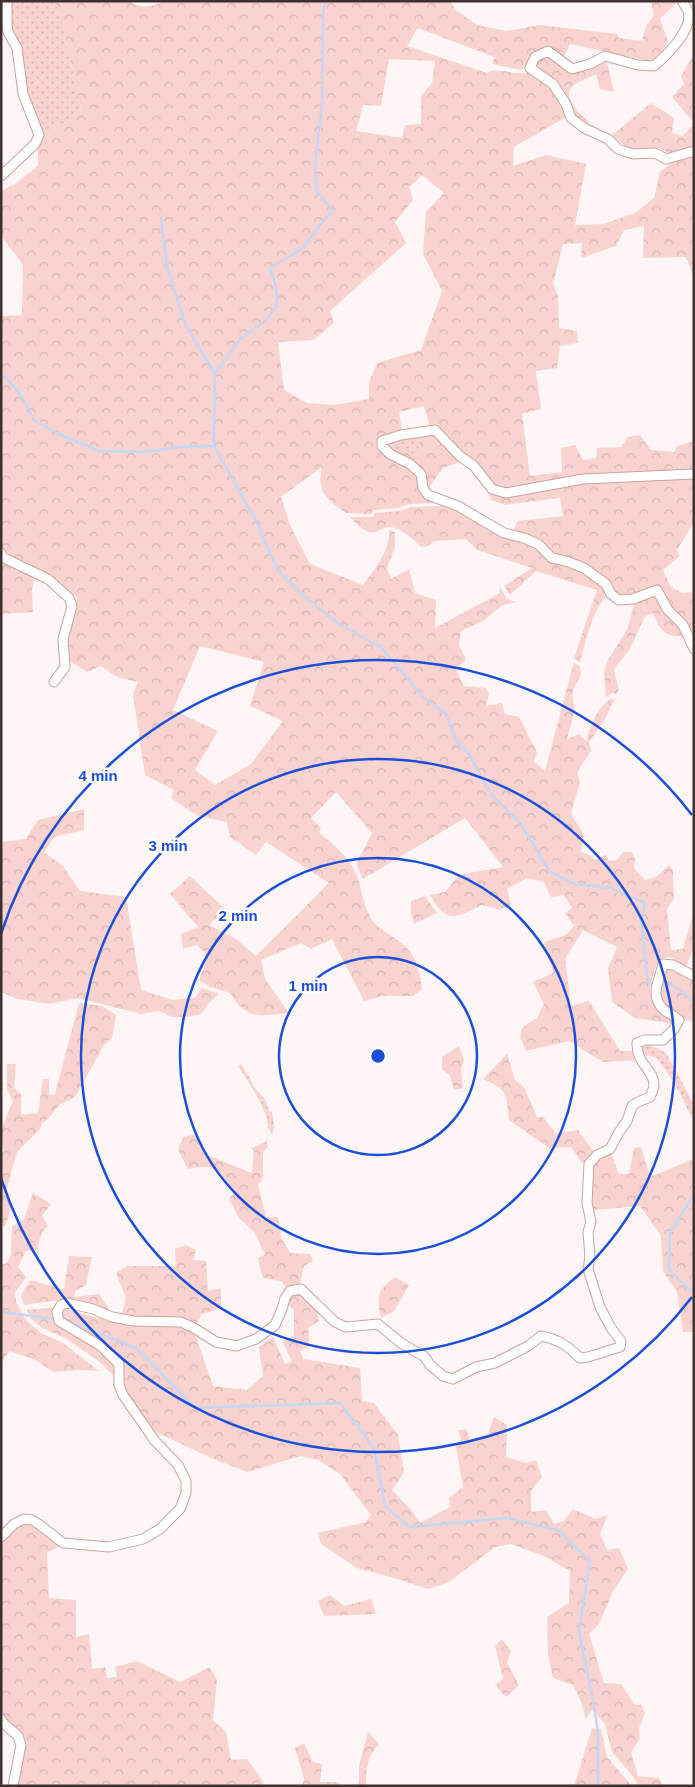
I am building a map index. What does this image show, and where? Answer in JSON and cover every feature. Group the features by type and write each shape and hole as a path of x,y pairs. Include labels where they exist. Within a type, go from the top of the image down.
{"street":[{"path":"1,176 35,144 39,136 23,94 17,48 8,32 7,1"},
{"path":"682,1 689,12 688,24 680,39 664,58 654,66 638,65 605,56 590,64 572,69 548,51 535,57 530,68 554,84 572,118 584,128 608,139 618,149 633,154 655,153 666,159 694,151"},
{"path":"694,474 583,480 506,493 492,488 474,466 460,456 435,430 401,435 382,441 382,446 390,454 410,464 421,474 423,488 428,495 458,506 504,533 538,544 552,558 584,568 606,584 611,594 619,600 633,599 657,590 668,610 683,624 694,649"},
{"path":"1,553 2,557 48,578 69,598 72,606 63,639 65,667 54,682"},
{"path":"1,1537 14,1524 24,1519 32,1520 63,1543 109,1547 143,1539 160,1529 180,1509 186,1493 186,1481 178,1465 155,1441 123,1395 119,1385 119,1364 101,1346 58,1321 56,1312 61,1305 67,1303 93,1309 112,1317 133,1321 180,1322 194,1328 216,1342 237,1346 256,1339 275,1325 282,1309 284,1298 290,1292 301,1290 336,1322 346,1327 378,1324 401,1343 425,1357 430,1365 443,1376 453,1379 476,1367 495,1364 528,1346 541,1336 553,1338 569,1347 580,1358 620,1347 621,1341 600,1308 588,1269 590,1257 588,1232 591,1222 586,1203 589,1164 597,1155 610,1149 627,1121 632,1106 650,1097 654,1085 650,1074 636,1054 637,1043 644,1040 662,1040 674,1029 679,1020 663,1008 655,995 655,988 664,964 673,965 694,976"},
{"path":"1,1719 18,1736 21,1745 13,1786"}],"green space":[{"path":"11,1 53,1 59,9 81,109 43,139 31,107 20,68 12,28"},
{"path":"53,1 128,1 136,5 145,6 154,5 162,1 450,1 456,10 477,25 506,31 539,25 617,34 619,38 642,41 646,26 654,15 651,1 675,1 676,3 660,19 668,41 660,55 649,61 570,44 564,57 550,48 526,68 520,70 493,64 494,57 418,28 407,46 487,73 492,71 530,72 553,87 568,116 514,147 513,166 546,155 586,164 575,225 603,224 635,213 654,198 660,172 677,158 694,154 694,282 690,265 685,257 643,258 644,226 624,230 616,246 581,258 582,243 563,244 553,284 558,295 559,328 577,331 578,343 560,346 557,368 536,371 541,409 522,414 530,476 562,472 561,448 575,445 583,460 596,458 597,448 621,447 628,437 640,435 651,450 674,452 677,446 694,441 694,471 505,490 491,483 430,427 424,406 399,412 402,433 380,438 376,447 416,473 422,490 439,500 436,503 409,504 398,508 374,510 371,514 346,513 331,502 323,492 320,480 322,467 281,497 290,525 310,564 363,585 385,552 389,530 395,532 395,547 387,568 391,579 409,569 415,593 436,600 435,628 500,593 499,586 507,599 516,602 503,605 483,621 461,631 459,645 466,660 456,669 464,686 486,688 489,693 486,706 502,703 505,714 519,717 537,752 534,762 545,771 574,662 580,667 581,674 572,693 575,710 567,739 579,734 586,741 598,712 612,698 614,700 604,721 589,742 591,751 577,772 580,782 571,813 584,836 581,852 592,856 595,860 606,854 608,861 617,860 623,852 631,852 635,858 634,868 645,880 656,877 669,865 673,870 674,898 667,909 671,950 683,949 694,911 694,947 686,967 671,957 660,959 654,971 651,984 653,1003 675,1024 635,1018 612,1002 608,968 617,947 583,930 565,959 571,1006 589,1001 620,1051 632,1051 636,1060 603,1062 569,1041 526,1051 520,1037 523,1027 537,1018 544,1004 533,982 553,973 544,942 566,935 574,926 565,913 572,908 564,895 551,897 544,882 527,878 507,889 511,905 500,910 482,905 458,915 447,915 436,905 430,895 445,892 459,875 503,867 465,818 363,879 356,864 372,833 336,792 311,818 321,828 319,832 348,860 356,874 371,918 380,928 402,943 413,956 420,975 422,989 413,996 383,996 364,1001 332,939 311,949 301,943 261,960 265,979 289,1013 255,1015 249,1013 243,1009 230,993 210,987 199,980 208,956 197,945 183,949 181,934 198,927 170,894 190,876 225,909 209,925 236,939 256,956 329,883 266,842 256,855 230,837 227,822 198,816 171,798 174,790 145,775 133,694 138,682 117,677 101,666 87,672 68,660 66,639 77,597 38,569 7,557 3,549 1,542 1,316 22,315 23,265 1,236 1,191 15,184 38,166 38,148 43,139 81,109 59,9","holes":["389,59 435,61 432,83 421,96 421,124 405,125 402,138 356,131 363,105 381,106","422,175 444,193 426,212 423,254 442,291 421,350 377,363 369,382 369,399 334,405 307,403 284,390 278,342 313,340 334,323 330,311 406,243 395,222 413,200 409,187","200,646 264,662 250,706 283,721 251,764 215,785 195,770 218,731 173,710"]},
{"path":"548,54 573,72 606,59 614,92 600,89 596,74 571,87 569,92 576,109 589,122 586,127 574,116 533,66 537,59"},
{"path":"692,57 694,57 694,123 672,97 684,84 681,76"},
{"path":"651,103 674,118 672,133 682,136 694,125 694,148 671,154 659,148 632,148 625,146 612,135"},
{"path":"435,433 460,462 443,468 428,489 425,486 423,474 396,454 401,452 417,455 422,434"},
{"path":"422,434 417,455 401,452 396,454 384,446 385,442"},
{"path":"694,478 694,522 677,550 680,556 663,570 670,586 682,593 694,592 694,628 690,632 669,608 659,589 631,597 619,597 606,581 552,556 513,531 518,521 563,516 560,498 505,505 491,500 484,482 493,491 584,482"},
{"path":"444,501 597,577 610,595 604,599 594,615 580,663 574,658 597,590 536,571 510,595 504,586 532,568 477,550 466,539 434,541 428,546 421,547 397,529 388,527 369,532 361,528 350,517 373,517 375,513 400,511 411,507 440,506"},
{"path":"1,559 35,575 32,590 33,612 1,614"},
{"path":"656,592 687,635 669,635 658,625 653,613 645,616 631,647 614,670 619,690 616,694 612,693 606,698 604,672 608,660 627,630 635,602"},
{"path":"84,809 84,830 54,837 44,852 63,866 80,891 126,897 141,990 173,1000 194,998 202,988 219,994 201,1014 187,1017 172,1017 159,1011 141,1014 78,998 49,1004 18,999 1,992 1,842 26,839 38,820"},
{"path":"425,896 437,913 414,924 411,901"},
{"path":"666,967 673,967 694,979 694,1023 664,1007 657,994"},
{"path":"79,1003 102,1006 116,1015 112,1038 104,1045 75,1097 59,1105 48,1119 42,1123 40,1129 17,1152 6,1191 11,1210 5,1226 1,1227 1,1154 4,1151 1,1130 13,1101 7,1089 7,1064 16,1064 14,1088 21,1094 21,1115 38,1113 43,1079 49,1079 49,1095 55,1094"},
{"path":"647,1044 665,1052 694,1105 694,1122 674,1082 656,1057 639,1054 639,1046"},
{"path":"459,1046 464,1060 461,1069 463,1088 454,1090 450,1076 442,1069 442,1057"},
{"path":"507,1054 515,1080 524,1087 537,1117 543,1117 556,1134 578,1130 594,1152 583,1164 571,1147 549,1148 509,1120 505,1094 498,1086 483,1079"},
{"path":"241,1064 254,1087 265,1099 269,1111 272,1112 274,1126 272,1134 268,1128 268,1122 262,1106 238,1066"},
{"path":"198,1134 204,1154 252,1173 254,1153 252,1148 267,1141 268,1147 263,1152 263,1178 258,1185 266,1217 278,1217 281,1237 290,1253 310,1254 313,1261 304,1266 299,1288 287,1289 281,1281 263,1278 258,1258 265,1254 255,1233 239,1218 229,1199 234,1192 224,1177 212,1167 188,1169 178,1150 183,1137"},
{"path":"641,1147 650,1177 694,1159 694,1332 683,1332 677,1292 663,1271 661,1236 640,1206 592,1210 590,1202 591,1166 600,1157 611,1154 619,1174 629,1174 634,1148"},
{"path":"33,1193 51,1204 42,1216 48,1226 40,1237 38,1250 26,1251 18,1267 26,1277 15,1293 16,1302 26,1320 41,1333 63,1343 99,1371 54,1372 33,1359 9,1351 1,1364 1,1265 7,1263 11,1254 12,1226 24,1219"},
{"path":"186,1245 196,1250 193,1260 206,1261 208,1291 221,1288 221,1308 202,1314 195,1326 134,1319 122,1314 126,1298 116,1273 128,1266 176,1266 175,1249"},
{"path":"69,1256 92,1257 86,1285 75,1291 74,1297 99,1294 112,1314 92,1311 59,1300 24,1305 21,1295 31,1280 64,1290"},
{"path":"395,1277 409,1285 394,1311 381,1318 380,1294 385,1286"},
{"path":"302,1293 315,1304 319,1321 308,1328 310,1346 300,1351 303,1359 360,1368 362,1401 374,1403 398,1435 404,1472 392,1490 412,1511 420,1523 450,1507 449,1498 463,1487 456,1446 461,1442 459,1430 466,1429 470,1440 488,1434 494,1417 507,1425 506,1457 526,1463 536,1460 542,1477 531,1491 531,1512 546,1510 554,1524 564,1521 573,1509 595,1519 608,1515 600,1534 607,1550 619,1548 628,1569 613,1591 599,1624 589,1634 604,1683 621,1684 635,1705 641,1705 645,1713 639,1728 640,1738 631,1753 638,1776 659,1778 663,1786 639,1786 612,1752 605,1724 592,1710 586,1719 581,1701 573,1685 553,1678 548,1655 547,1617 569,1603 570,1571 544,1556 511,1544 495,1547 449,1582 428,1589 357,1568 321,1544 318,1533 366,1522 371,1515 340,1474 318,1460 300,1456 247,1472 211,1458 156,1432 113,1375 100,1362 65,1338 42,1328 30,1318 27,1310 58,1307 134,1325 180,1326 195,1334 213,1386 247,1390 263,1376 259,1347 273,1337 285,1364 292,1362 283,1342 294,1335 294,1310 286,1303 291,1294"},
{"path":"32,1522 60,1546 47,1553 49,1598 76,1600 76,1637 89,1634 92,1669 105,1667 107,1678 117,1677 115,1667 137,1661 180,1682 210,1667 217,1680 213,1720 226,1732 231,1760 247,1759 264,1783 257,1786 16,1786 24,1744 23,1735 4,1720 1,1708 1,1539 15,1525"},
{"path":"330,1595 344,1606 371,1599 376,1614 324,1616 318,1601"},
{"path":"502,1639 511,1651 507,1663 519,1685 506,1697 495,1685 503,1679 495,1646"},
{"path":"592,1728 601,1729 607,1757 632,1786 574,1786"},
{"path":"368,1732 379,1744 368,1763 366,1786 359,1786 359,1766"},
{"path":"304,1743 313,1762 322,1764 320,1782 338,1782 340,1786 302,1786 304,1779 295,1748"}],"waterway":[{"path":"215,374 240,339 264,322 277,306 276,287 270,268 302,249 333,210 317,192 315,167 322,105 323,13 326,1"},
{"path":"161,218 167,266 185,324 215,374 214,446 256,521 277,569 305,597 339,624 381,647 422,696 446,714 456,741 469,754 490,793 521,824 550,872 575,884 611,888 645,903 641,922 648,983 655,984"},
{"path":"1,377 6,377 22,397 34,420 56,433 99,451 141,452 182,447 214,446"},
{"path":"661,984 674,986 694,1002"},
{"path":"694,1195 670,1233 669,1270 694,1292"},
{"path":"1,1312 57,1319"},
{"path":"67,1321 136,1348 195,1408 340,1403 374,1448 385,1506 409,1527 506,1518 558,1530 590,1561 579,1631 598,1733 598,1786"}]}
